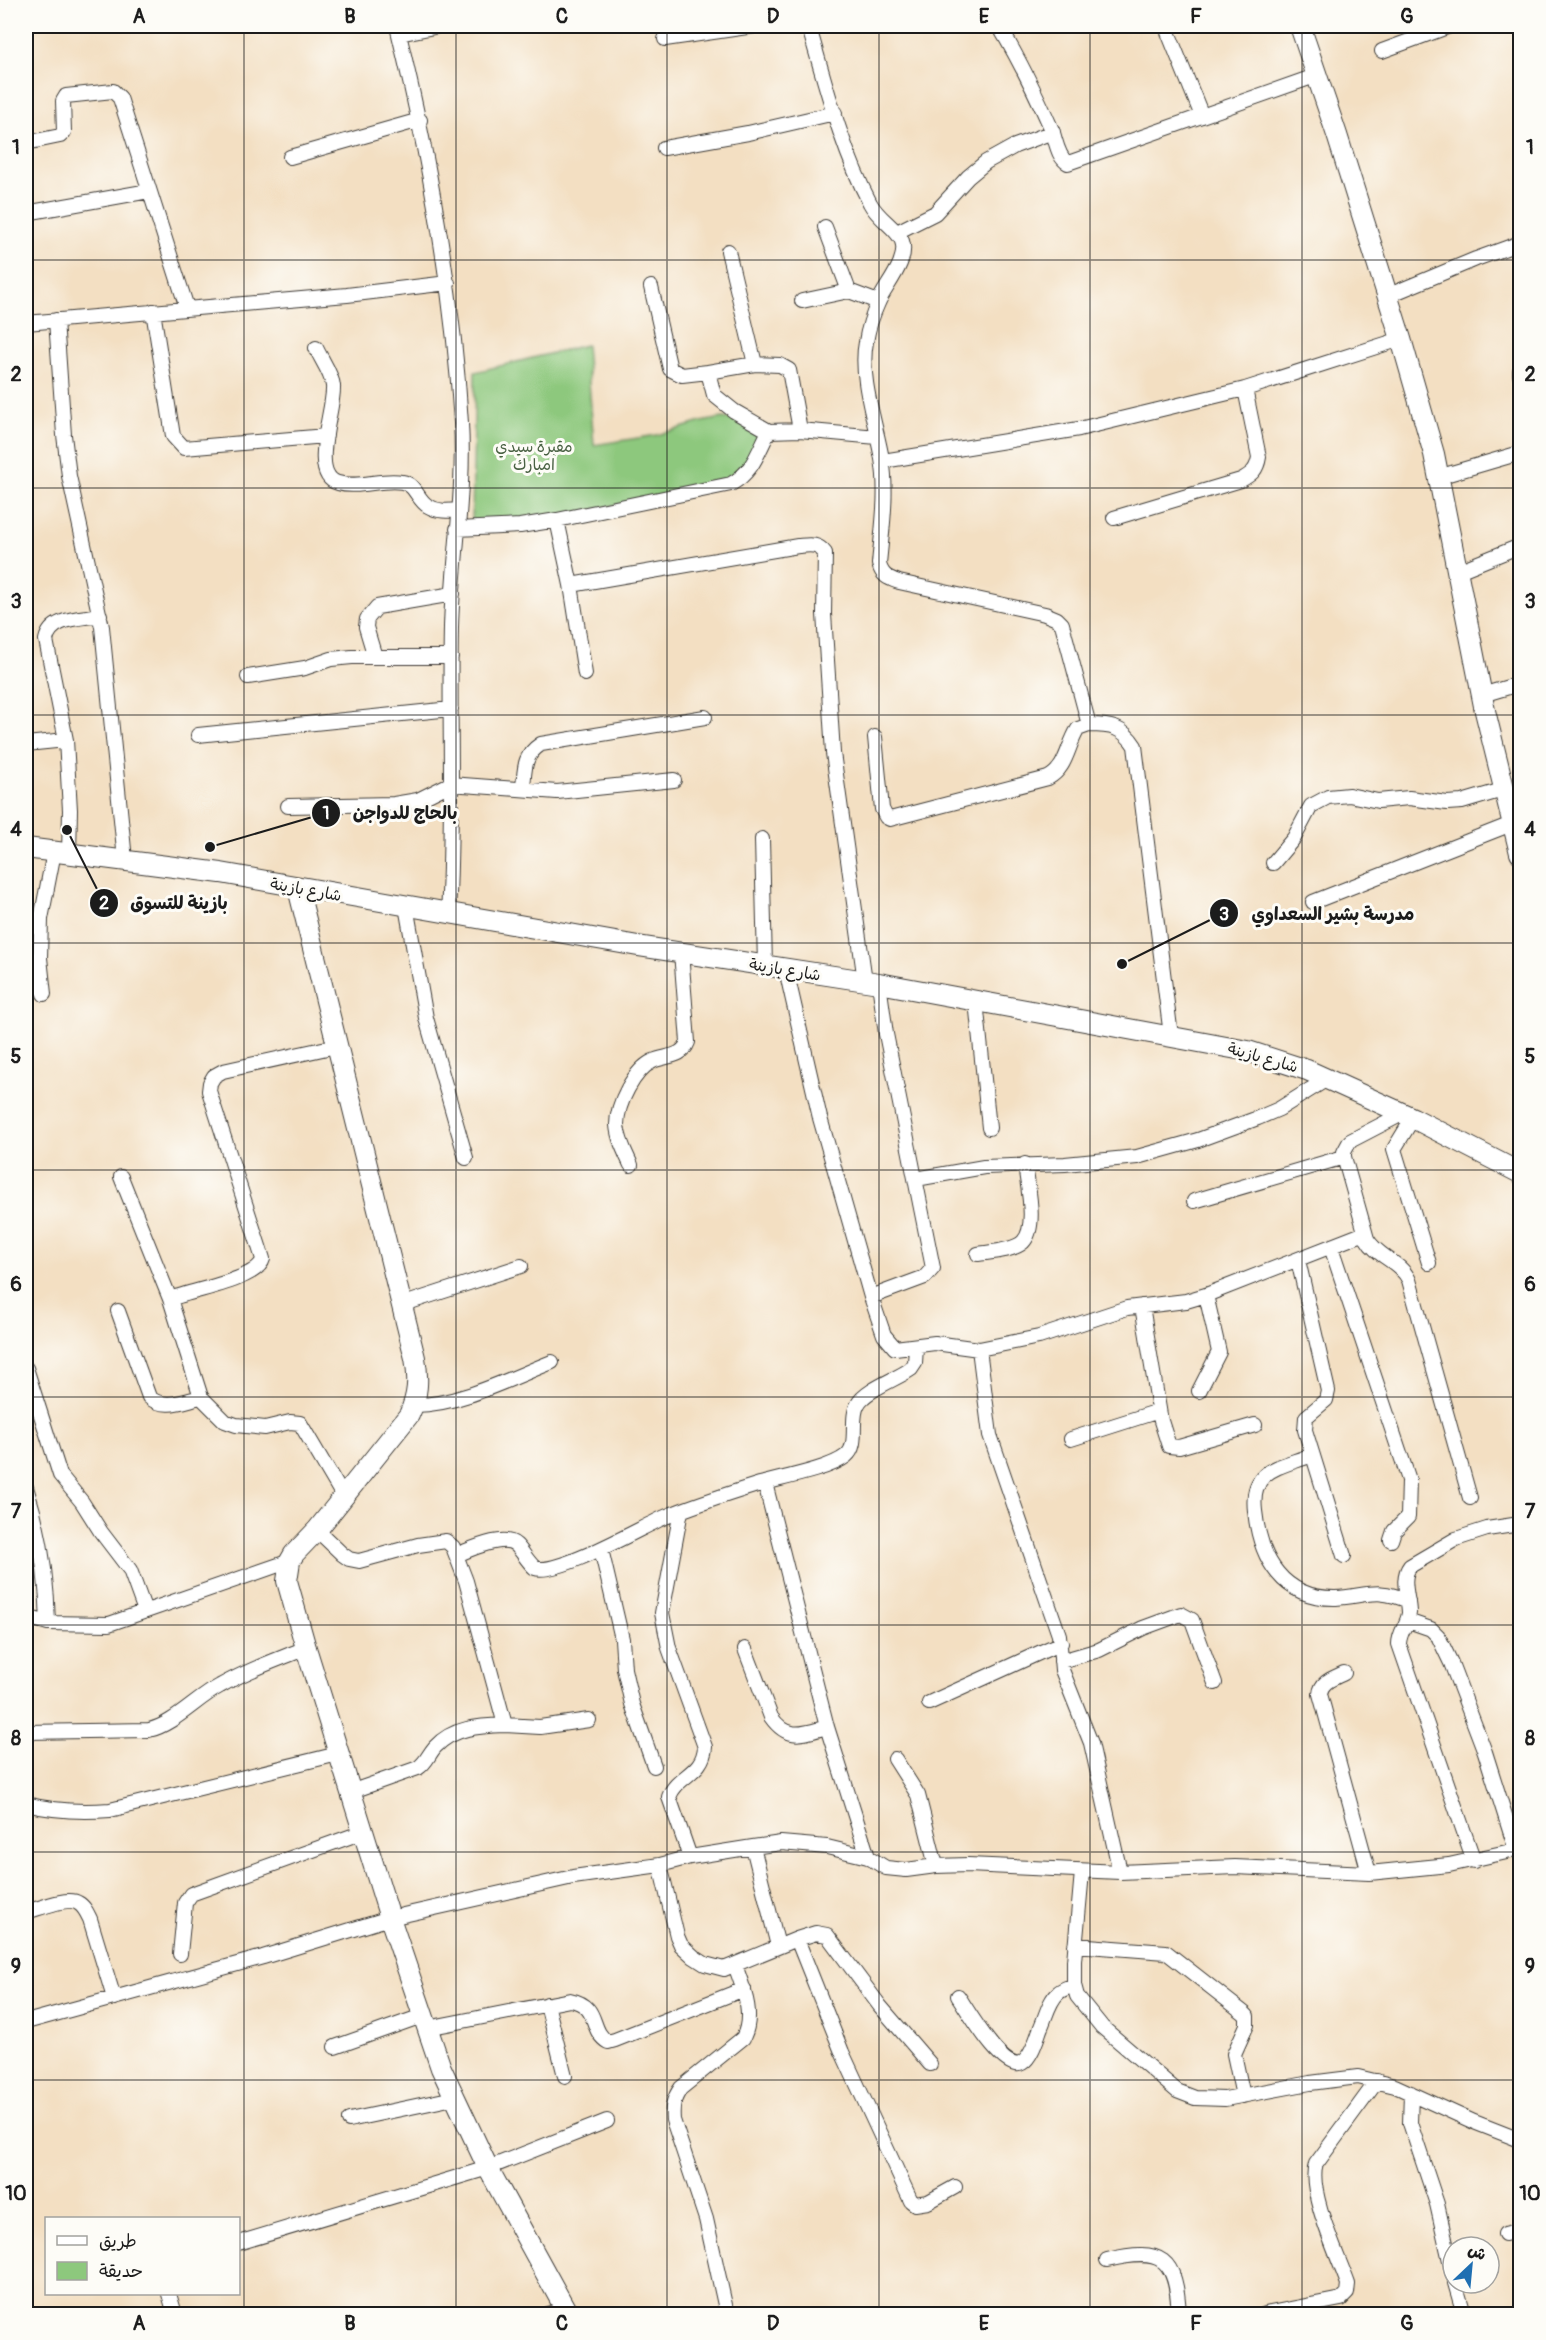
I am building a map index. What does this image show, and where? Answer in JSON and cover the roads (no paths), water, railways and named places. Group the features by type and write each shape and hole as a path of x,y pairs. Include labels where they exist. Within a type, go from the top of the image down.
{"street":[{"path":"439,26 398,30 420,120 437,207 448,283 461,424 459,510 453,594 450,784 452,852 448,913"},
{"path":"665,39 754,26"},
{"path":"805,26 810,31 850,157 870,203 877,215 897,232 903,242 902,256 878,302 865,345 865,368 882,461 884,489 879,564 882,573 885,577 899,582 1045,614 1057,619 1062,624 1065,633 1089,724"},
{"path":"999,26 1019,61 1053,132 1062,158 1068,163 1318,75"},
{"path":"1168,26 1168,32 1202,116"},
{"path":"1300,26 1318,75 1388,296 1438,477 1482,695 1521,853"},
{"path":"1382,51 1450,26"},
{"path":"26,143 60,136 64,132 63,101 66,96 113,91 120,98 187,308"},
{"path":"664,148 748,134 835,113"},
{"path":"290,157 420,120"},
{"path":"897,232 935,213 968,177 986,162 1015,147 1053,132"},
{"path":"26,213 149,191"},
{"path":"825,227 849,291"},
{"path":"1388,296 1521,243"},
{"path":"728,251 755,364"},
{"path":"26,323 347,295 448,283"},
{"path":"651,287 670,369 682,375 755,364 780,365 789,370 800,430"},
{"path":"802,302 849,291 878,302"},
{"path":"153,311 173,436 184,448 326,436"},
{"path":"56,320 69,476 100,615 125,860"},
{"path":"882,461 1079,429 1245,389 1401,339"},
{"path":"316,348 333,385 324,471 329,480 340,484 397,481 407,483 429,507 440,511 459,510"},
{"path":"708,372 714,395 734,411 769,431 800,430 877,437"},
{"path":"1114,518 1241,480 1252,473 1257,467 1259,457 1245,389"},
{"path":"457,529 520,526 557,520 731,484 743,478 748,472 769,431"},
{"path":"1438,477 1521,453"},
{"path":"557,520 571,585 585,674"},
{"path":"571,585 798,546 813,545 821,548 825,553 824,615 833,753 872,982 886,1034 933,1268 926,1277 871,1297"},
{"path":"1456,572 1521,546"},
{"path":"375,657 366,627 370,613 377,607 453,594"},
{"path":"44,994 40,958 40,919 61,853 69,798 66,740 46,640 48,631 55,624 100,615"},
{"path":"248,677 305,668 331,659 452,657"},
{"path":"1482,695 1512,686 1521,687"},
{"path":"198,735 451,709"},
{"path":"523,788 526,758 541,744 705,717"},
{"path":"875,737 882,809 886,817 890,819 1048,778 1058,773 1064,765 1066,751 1078,729 1089,724 1110,725 1120,729 1135,746 1171,1036"},
{"path":"26,744 66,740"},
{"path":"288,806 394,804 418,801 450,784 556,792 674,780"},
{"path":"1273,863 1294,838 1311,806 1328,797 1349,795 1378,801 1409,798 1447,803 1462,802 1506,789"},
{"path":"1313,903 1514,823"},
{"path":"762,838 765,966"},
{"name":"شارع بازينة","path":"26,848 221,873 298,888 872,982 1248,1051 1278,1059 1327,1079 1521,1173"},
{"path":"298,888 418,1372 417,1392 410,1416 317,1530 298,1549 290,1561 287,1581 350,1792 441,2068 561,2313"},
{"path":"406,906 426,1018 466,1158"},
{"path":"631,1165 620,1138 617,1123 625,1093 635,1076 652,1062 678,1054 685,1050 688,1042 681,952"},
{"path":"786,969 820,1118 871,1297 884,1335 896,1348 934,1343 979,1349 1040,1337 1127,1308 1186,1301 1206,1295 1365,1233"},
{"path":"976,1001 989,1128"},
{"path":"170,1299 240,1277 255,1270 263,1259 209,1091 214,1076 237,1067 336,1046"},
{"path":"916,1179 984,1167 1065,1164 1137,1157 1198,1140 1279,1109 1327,1079"},
{"path":"1407,1116 1350,1141 1344,1157 1365,1233 1373,1247 1403,1270 1409,1280 1470,1498"},
{"path":"1407,1116 1394,1149 1429,1263"},
{"path":"1194,1201 1344,1157"},
{"path":"978,1254 1010,1248 1022,1242 1026,1235 1031,1220 1025,1164"},
{"path":"121,1177 170,1299 201,1397 225,1421 236,1425 265,1428 290,1422 300,1423 344,1496"},
{"path":"1331,1247 1409,1480 1408,1517 1394,1531 1390,1540"},
{"path":"1298,1260 1328,1391 1326,1400 1309,1413 1304,1422 1344,1556"},
{"path":"401,1305 520,1266"},
{"path":"1199,1391 1219,1352 1206,1295"},
{"path":"1142,1306 1166,1443 1173,1448 1255,1425"},
{"path":"118,1311 149,1397 155,1403 165,1405 201,1397"},
{"path":"456,1555 503,1540 512,1542 530,1563 540,1570 548,1569 601,1549 681,1511 845,1458 853,1444 854,1412 858,1404 864,1395 911,1370 915,1363 916,1347"},
{"path":"979,1349 990,1435 1061,1643 1064,1677 1091,1743 1120,1872"},
{"path":"414,1405 431,1405 451,1401 552,1362"},
{"path":"26,1368 60,1475 130,1570 145,1611"},
{"path":"1071,1439 1159,1411"},
{"path":"1312,1455 1268,1472 1261,1477 1255,1488 1255,1515 1264,1548 1276,1573 1289,1585 1314,1596 1336,1598 1382,1592 1408,1601"},
{"path":"765,1483 827,1727 868,1857"},
{"path":"26,1487 44,1562 48,1623"},
{"path":"681,1511 662,1613 669,1648 705,1747 701,1764 674,1788 669,1797 690,1857"},
{"path":"1474,1861 1401,1650 1399,1639 1408,1621 1405,1574 1410,1566 1456,1539 1521,1524"},
{"path":"317,1530 342,1554 359,1562 418,1545 446,1541 453,1547 466,1581 505,1725"},
{"path":"601,1549 620,1628 624,1669 632,1704 654,1766"},
{"path":"26,1617 48,1623 109,1624 290,1561"},
{"path":"1061,1661 1099,1650 1143,1628 1181,1614 1192,1620 1215,1683"},
{"path":"26,2022 262,1957 390,1918 573,1877 660,1865 690,1857 753,1846 781,1843 808,1845 868,1857 886,1868 906,1870 936,1866 1082,1872 1235,1868 1369,1873 1423,1869 1474,1861 1518,1850 1485,1752 1438,1635 1431,1629 1408,1621"},
{"path":"929,1703 1061,1643"},
{"path":"26,1732 149,1730 160,1727 220,1685 306,1648"},
{"path":"745,1649 771,1717 777,1725 791,1734 801,1734 827,1727"},
{"path":"1344,1673 1325,1682 1320,1694 1369,1873"},
{"path":"350,1792 418,1768 427,1762 434,1748 459,1731 479,1726 540,1727 589,1720"},
{"path":"26,1804 41,1808 110,1810 339,1754"},
{"path":"895,1759 918,1795 936,1866"},
{"path":"180,1954 185,1903 191,1894 363,1832"},
{"path":"753,1846 778,1946"},
{"path":"660,1865 673,1923 681,1945 705,1964 719,1968 735,1965 797,1939 822,1933 832,1938 880,2006 930,2064"},
{"path":"1082,1872 1075,1945 1074,1985 1077,1996 1093,2018 1177,2091 1186,2096 1204,2099 1243,2096 1358,2077 1412,2093 1474,2122 1521,2140"},
{"path":"26,1912 69,1900 77,1902 90,1919 114,1998"},
{"path":"797,1939 842,2052 911,2200 915,2204 928,2202 956,2187"},
{"path":"1075,1945 1166,1952 1244,2013 1247,2016 1247,2025 1234,2054 1243,2096"},
{"path":"727,2314 706,2219 673,2120 672,2107 675,2096 681,2088 743,2038 750,2023 744,1989 735,1965"},
{"path":"958,1996 1007,2063 1014,2066 1020,2065 1029,2056 1052,2000 1058,1992 1074,1985"},
{"path":"334,2047 425,2022 570,2000 585,2004 591,2011 601,2036 608,2042 744,1989"},
{"path":"547,2004 565,2076"},
{"path":"1265,2314 1341,2299 1347,2293 1348,2284 1316,2195 1312,2174 1316,2164 1377,2081"},
{"path":"1412,2093 1410,2123 1437,2204 1444,2235"},
{"path":"349,2120 454,2098"},
{"path":"240,2242 488,2168 607,2121"},
{"path":"1505,2234 1521,2230"},
{"path":"1107,2260 1137,2254 1149,2255 1161,2260 1175,2277 1179,2314"},
{"path":"169,2295 175,2314"},
{"path":"1458,2295 1464,2314"}],"place":[{"name":"بازينة للتسوق","path":"67,830"},
{"name":"بالحاج للدواجن","path":"210,847"},
{"name":"مدرسة بشير السعداوي","path":"1122,964"}],"park label":[{"name":"مقبرة سيدي امبارك","path":"534,455"}]}
